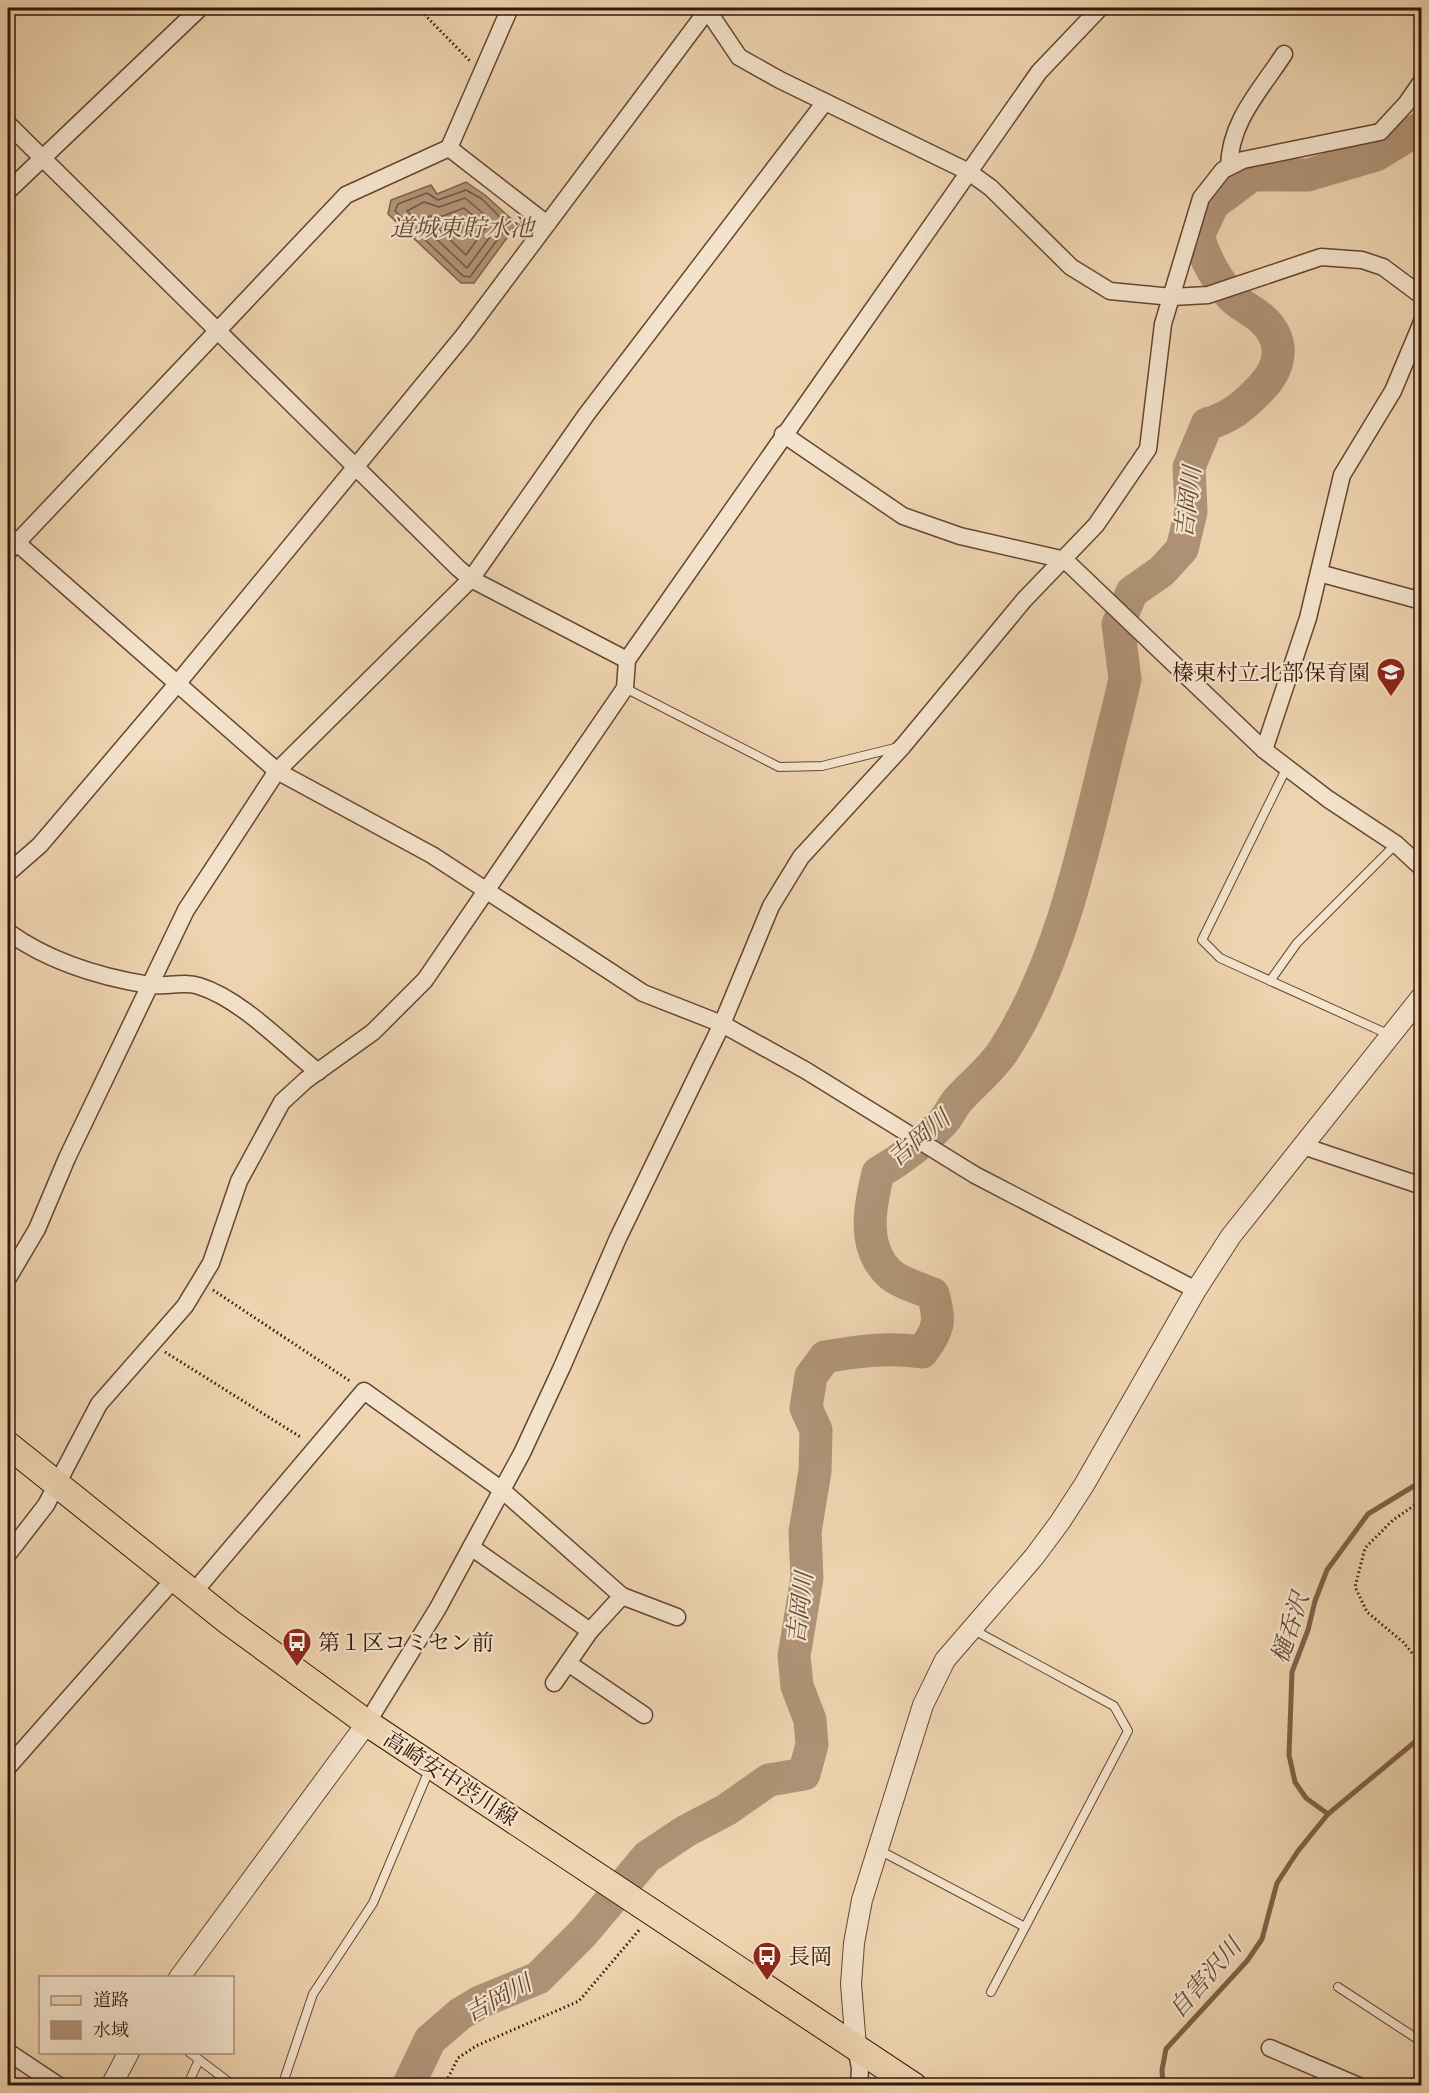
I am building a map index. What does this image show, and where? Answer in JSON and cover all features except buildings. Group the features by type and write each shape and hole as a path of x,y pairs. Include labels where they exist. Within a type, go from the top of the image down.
{"main road":[{"name":"高崎安中渋川線","path":"8,1445 57,1487 367,1723 914,2085"}],"street":[{"path":"8,191 200,8"},
{"path":"510,8 449,148 346,195 220,331 10,543 277,771 432,855 643,993 722,1024 805,1070 975,1175 1196,1290"},
{"path":"8,873 40,845 177,684 464,335 707,8 739,57 969,172 991,188 1071,267 1110,291 1172,297 1208,295 1321,258 1362,260 1383,267 1422,296"},
{"path":"8,1554 57,1487 99,1404 185,1306 200,1282 211,1263 239,1181 282,1102 318,1072 373,1032 425,980 625,688 627,660 783,434 1039,72 1100,8"},
{"path":"1229,167 1229,150 1239,118 1284,54"},
{"path":"180,1976 367,1723 438,1608 502,1490 562,1367 618,1238 722,1024 771,906 801,857 903,746 1024,600 1065,560 1096,525 1148,448 1162,324 1201,198 1223,170 1243,160 1380,132 1407,104 1422,81"},
{"path":"8,1278 38,1229 67,1158 141,998 151,985 186,910 277,771 471,579 586,415 825,102"},
{"path":"8,124 471,579 627,660"},
{"path":"449,148 547,224"},
{"path":"1264,750 1308,618 1342,475 1393,391 1422,322"},
{"path":"783,434 903,516 960,536 1065,560 1264,750 1328,799 1396,844 1422,868"},
{"path":"1319,573 1422,601"},
{"path":"8,932 31,949 102,975 151,985 197,985 225,997 318,1072"},
{"path":"859,2085 860,2068 851,1984 854,1943 862,1900 923,1705 945,1660 1034,1557 1084,1485 1196,1290 1259,1198 1422,996"},
{"path":"1303,1146 1422,1186"},
{"path":"8,1767 316,1447 364,1391 502,1490 622,1596 677,1617"},
{"path":"471,1547 590,1632"},
{"path":"554,1683 590,1632 622,1596"},
{"path":"568,1663 644,1715"},
{"path":"1270,2048 1359,2085"},
{"path":"8,2052 59,2085"},
{"path":"111,2085 128,2054"}],"lane":[{"path":"625,688 779,767 822,766 903,746"},
{"path":"1287,767 1202,940 1220,958 1391,1036"},
{"path":"1270,981 1297,943 1396,844"},
{"path":"971,1629 1114,1706 1128,1731 991,1992"},
{"path":"282,2085 313,1994 373,1903 431,1765"},
{"path":"877,1849 1025,1927"},
{"path":"1338,1987 1422,2042"},
{"path":"192,2054 234,2085"},
{"path":"187,2085 199,2060"}],"path":[{"path":"418,8 482,73"},
{"path":"200,1282 364,1391"},
{"path":"152,1344 316,1447"},
{"path":"1422,1500 1393,1520 1365,1548 1355,1587 1367,1612 1403,1642 1422,1665"},
{"path":"444,2085 458,2058 476,2046 579,2001 653,1914"}],"water":[{"name":"道城東貯水池","path":"466,182 485,195 517,224 474,283 461,283 388,214 391,200 431,185 437,194"}],"waterway":[{"name":"吉岡川","path":"408,2086 430,2040 460,2014 480,2002 538,1978 584,1932 647,1857 686,1831 726,1810 769,1780 804,1774 812,1745 810,1720 797,1686 794,1656 807,1578 805,1532 815,1471 816,1430 806,1408 811,1376 825,1357 873,1350 922,1352 935,1331 938,1319 933,1294 902,1282 891,1275 879,1260 874,1249 870,1224 878,1173 912,1150 942,1123 958,1100 999,1057 1026,1012 1044,971 1074,884 1118,709 1125,679 1118,624 1132,592 1162,571 1182,549 1191,512 1189,467 1207,424 1229,415 1248,401 1267,381 1277,363 1277,344 1269,326 1234,299 1225,289 1211,268 1198,236 1213,204 1252,175 1308,175 1376,155 1422,127"},
{"name":"樋呑沢","path":"1328,1814 1306,1798 1295,1782 1289,1755 1292,1672 1327,1570 1368,1514 1422,1481"},
{"name":"自害沢川","path":"1163,2086 1162,2070 1166,2049 1247,1961 1262,1939 1277,1883 1298,1851 1328,1814 1422,1736"}],"place":[{"name":"榛東村立北部保育園","path":"1391,698"},
{"name":"第１区コミセン前","path":"297,1668"},
{"name":"長岡","path":"767,1982"}]}
